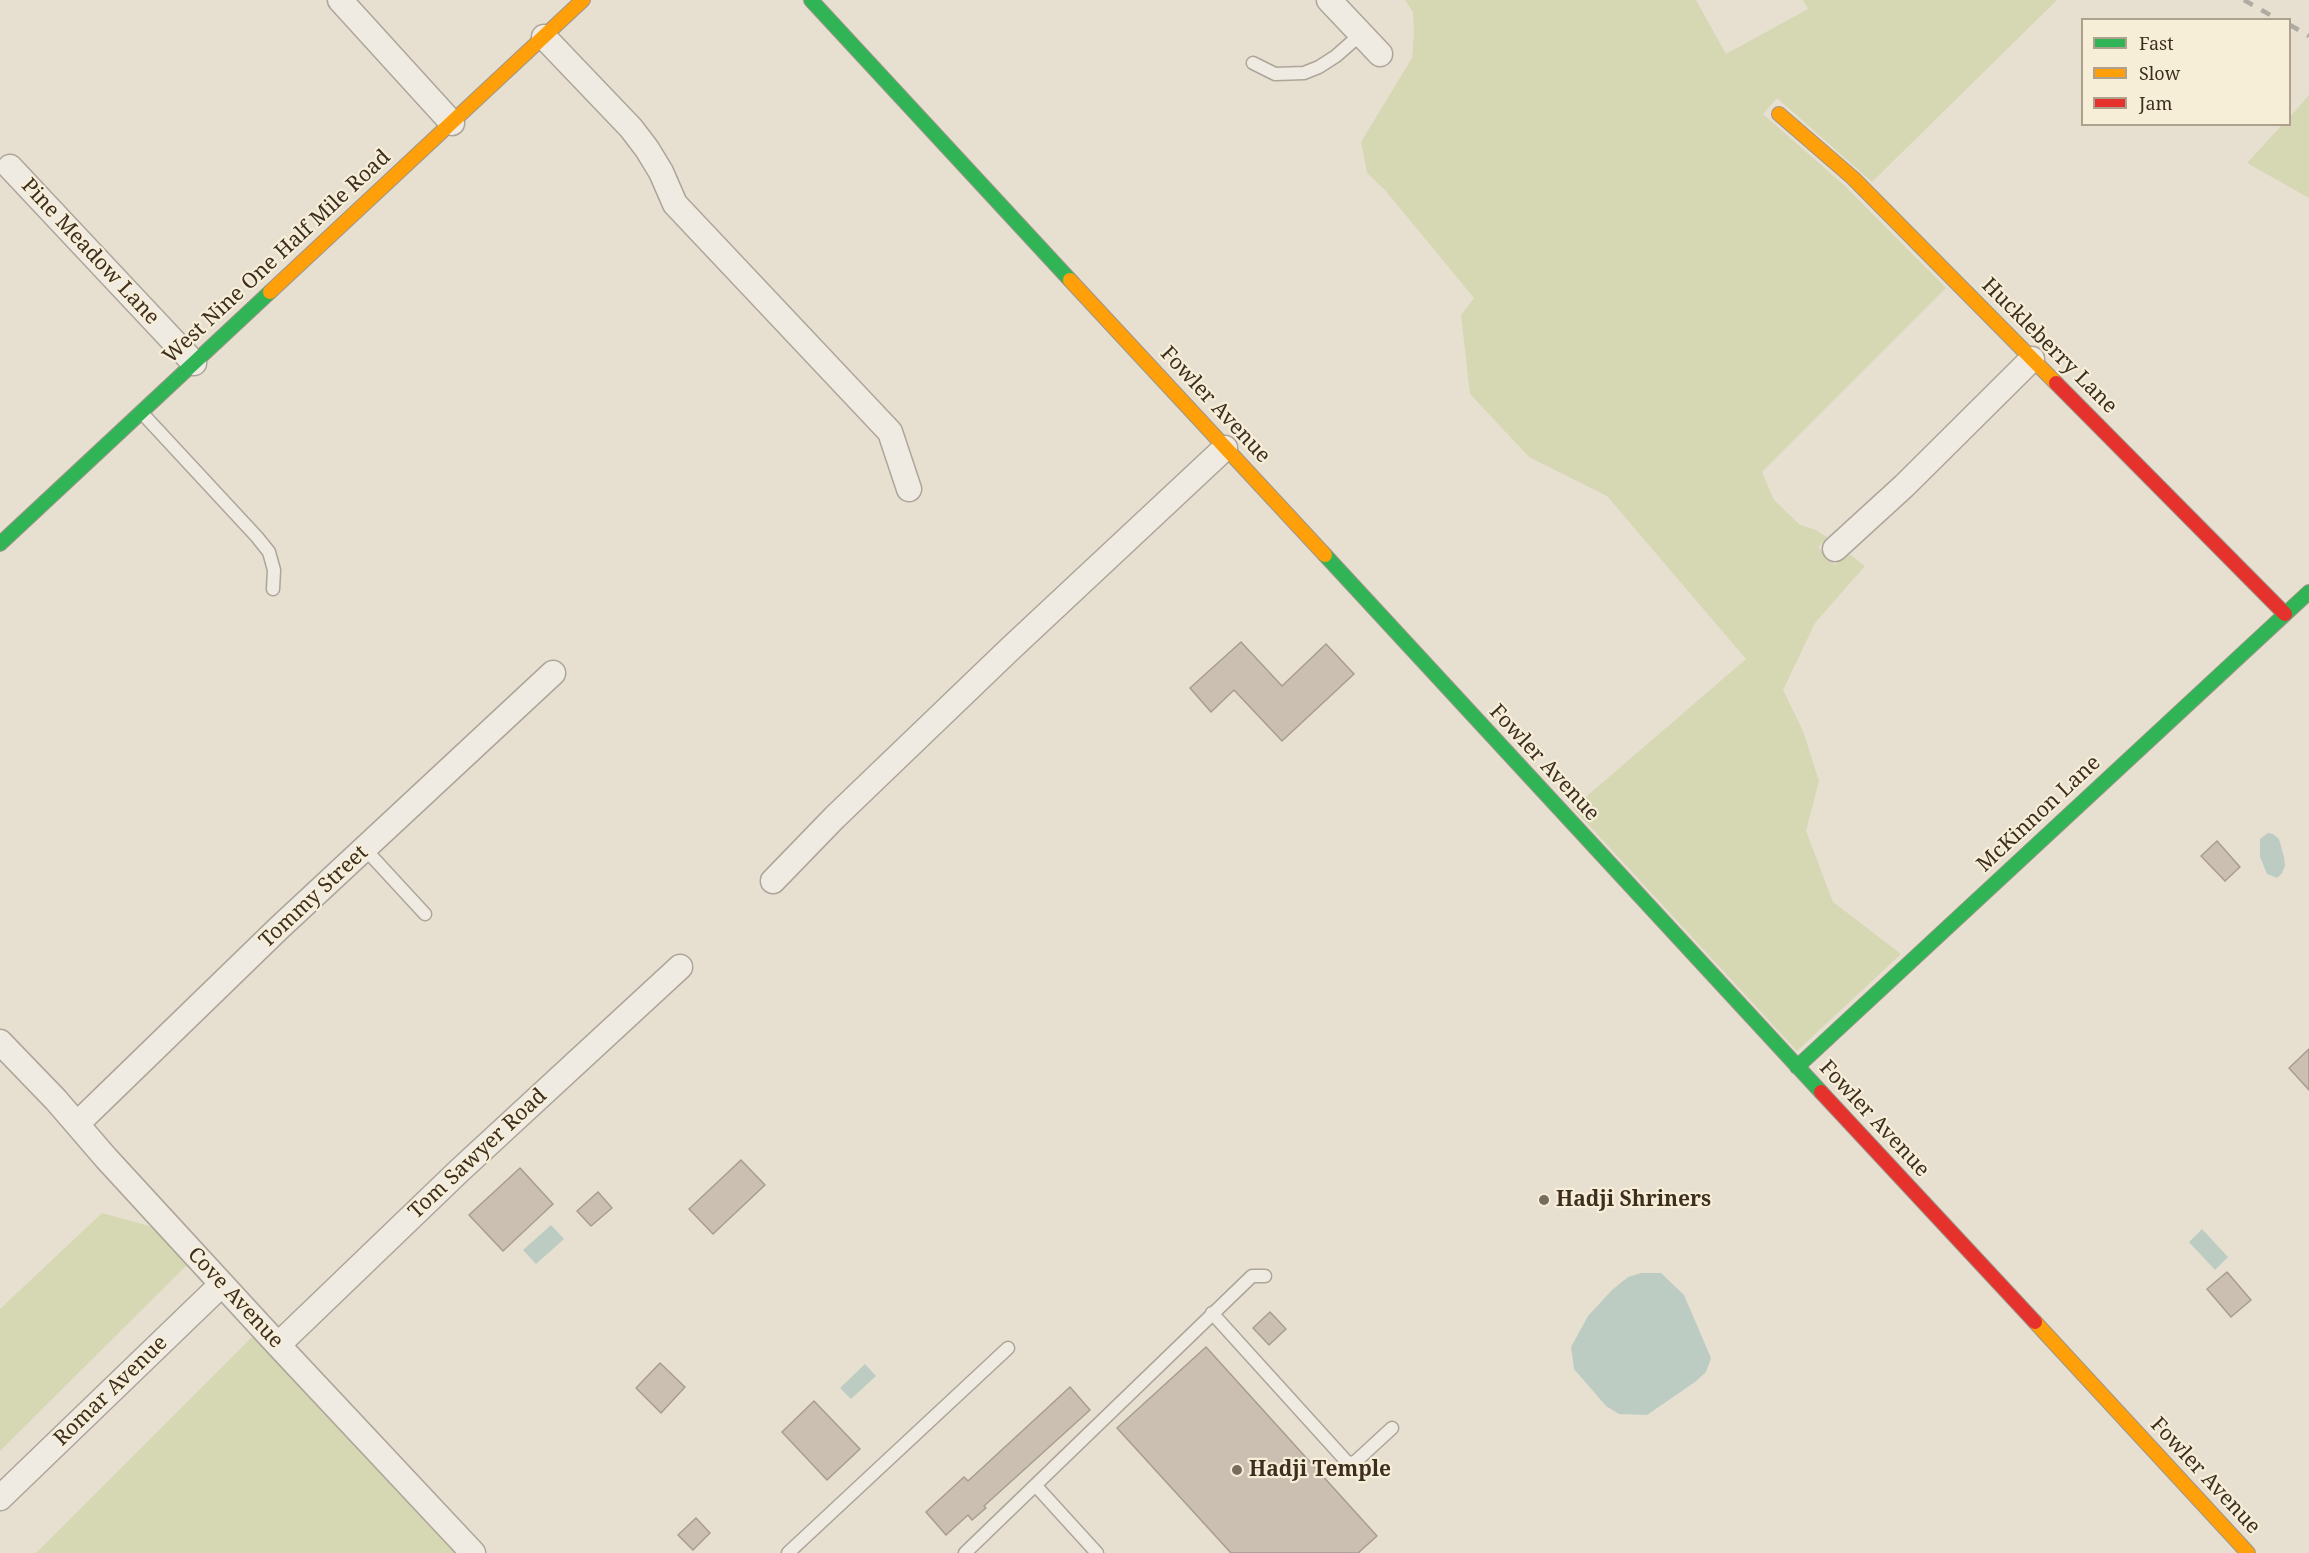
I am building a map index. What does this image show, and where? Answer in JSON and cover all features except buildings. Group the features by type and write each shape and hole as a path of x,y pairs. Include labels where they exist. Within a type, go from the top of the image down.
{"street":[{"path":"340,0 452,123"},
{"name":"West Nine One Half Mile Road","path":"0,544 583,0"},
{"name":"Fowler Avenue","path":"811,0 2248,1553"},
{"path":"1329,0 1380,54"},
{"path":"544,37 636,135 661,172 675,204 890,432 909,489"},
{"name":"Huckleberry Lane","path":"1779,114 1853,178 2285,614"},
{"name":"Pine Meadow Lane","path":"10,167 194,363"},
{"path":"1835,549 1904,486 2032,359"},
{"path":"772,881 835,817 1002,657 1225,448"},
{"name":"McKinnon Lane","path":"1797,1067 2309,592"},
{"name":"Tommy Street","path":"77,1124 279,928 554,673"},
{"name":"Tom Sawyer Road","path":"278,1345 459,1171 680,967"},
{"name":"Cove Avenue","path":"0,1042 278,1345 473,1553"},
{"name":"Romar Avenue","path":"0,1498 222,1284"}],"lane":[{"path":"1253,63 1275,74 1304,73 1336,56 1361,34"},
{"path":"141,413 269,552 274,570 273,589"},
{"path":"365,849 425,914"},
{"path":"965,1553 1252,1276 1265,1276"},
{"path":"1212,1313 1347,1462 1354,1463 1392,1428"},
{"path":"788,1553 1008,1348"},
{"path":"1036,1486 1097,1553"}],"green space":[{"path":"1405,0 1696,0 1726,54 1808,9 1803,0 2057,0 1872,182 1777,98 1763,114 1845,186 1946,288 1762,472 1774,500 1800,525 1816,530 1828,538 1818,547 1835,565 1848,553 1865,566 1815,623 1783,690 1803,731 1819,781 1806,831 1833,902 1901,954 1797,1051 1573,808 1746,659 1607,496 1529,457 1470,394 1461,315 1474,298 1385,190 1367,173 1361,142 1412,58 1413,12"},
{"path":"2309,95 2309,198 2247,163 2281,126 2291,126 2291,116"},
{"path":"102,1213 156,1228 189,1263 0,1451 0,1309"},
{"path":"254,1335 458,1553 36,1553"}],"shaded area":[{"path":"2268,833 2279,839 2284,857 2285,866 2277,878 2267,874 2260,857 2260,839"},
{"path":"551,1225 564,1239 536,1264 523,1250"},
{"path":"2202,1229 2228,1257 2215,1270 2189,1242"},
{"path":"1641,1273 1661,1273 1684,1295 1711,1358 1706,1372 1695,1382 1647,1415 1619,1414 1606,1406 1574,1369 1571,1347 1588,1316 1612,1290 1628,1277"},
{"path":"865,1364 876,1376 851,1399 840,1388"}],"railway":[{"path":"2244,0 2276,18"},
{"path":"2291,26 2309,36"}],"traffic: fast":[{"path":"811,0 1070,280"},
{"path":"0,544 270,292"},
{"path":"1325,555 1821,1092"},
{"path":"1797,1067 2309,592"}],"traffic: slow":[{"path":"270,292 583,0"},
{"path":"1779,114 1853,178 2056,383"},
{"path":"1070,280 1325,555"},
{"path":"2035,1322 2248,1553"}],"traffic: jam":[{"path":"2056,383 2285,614"},
{"path":"1821,1092 2035,1322"}],"place":[{"name":"Hadji Shriners","path":"1544,1200"},
{"name":"Hadji Temple","path":"1237,1470"}]}
